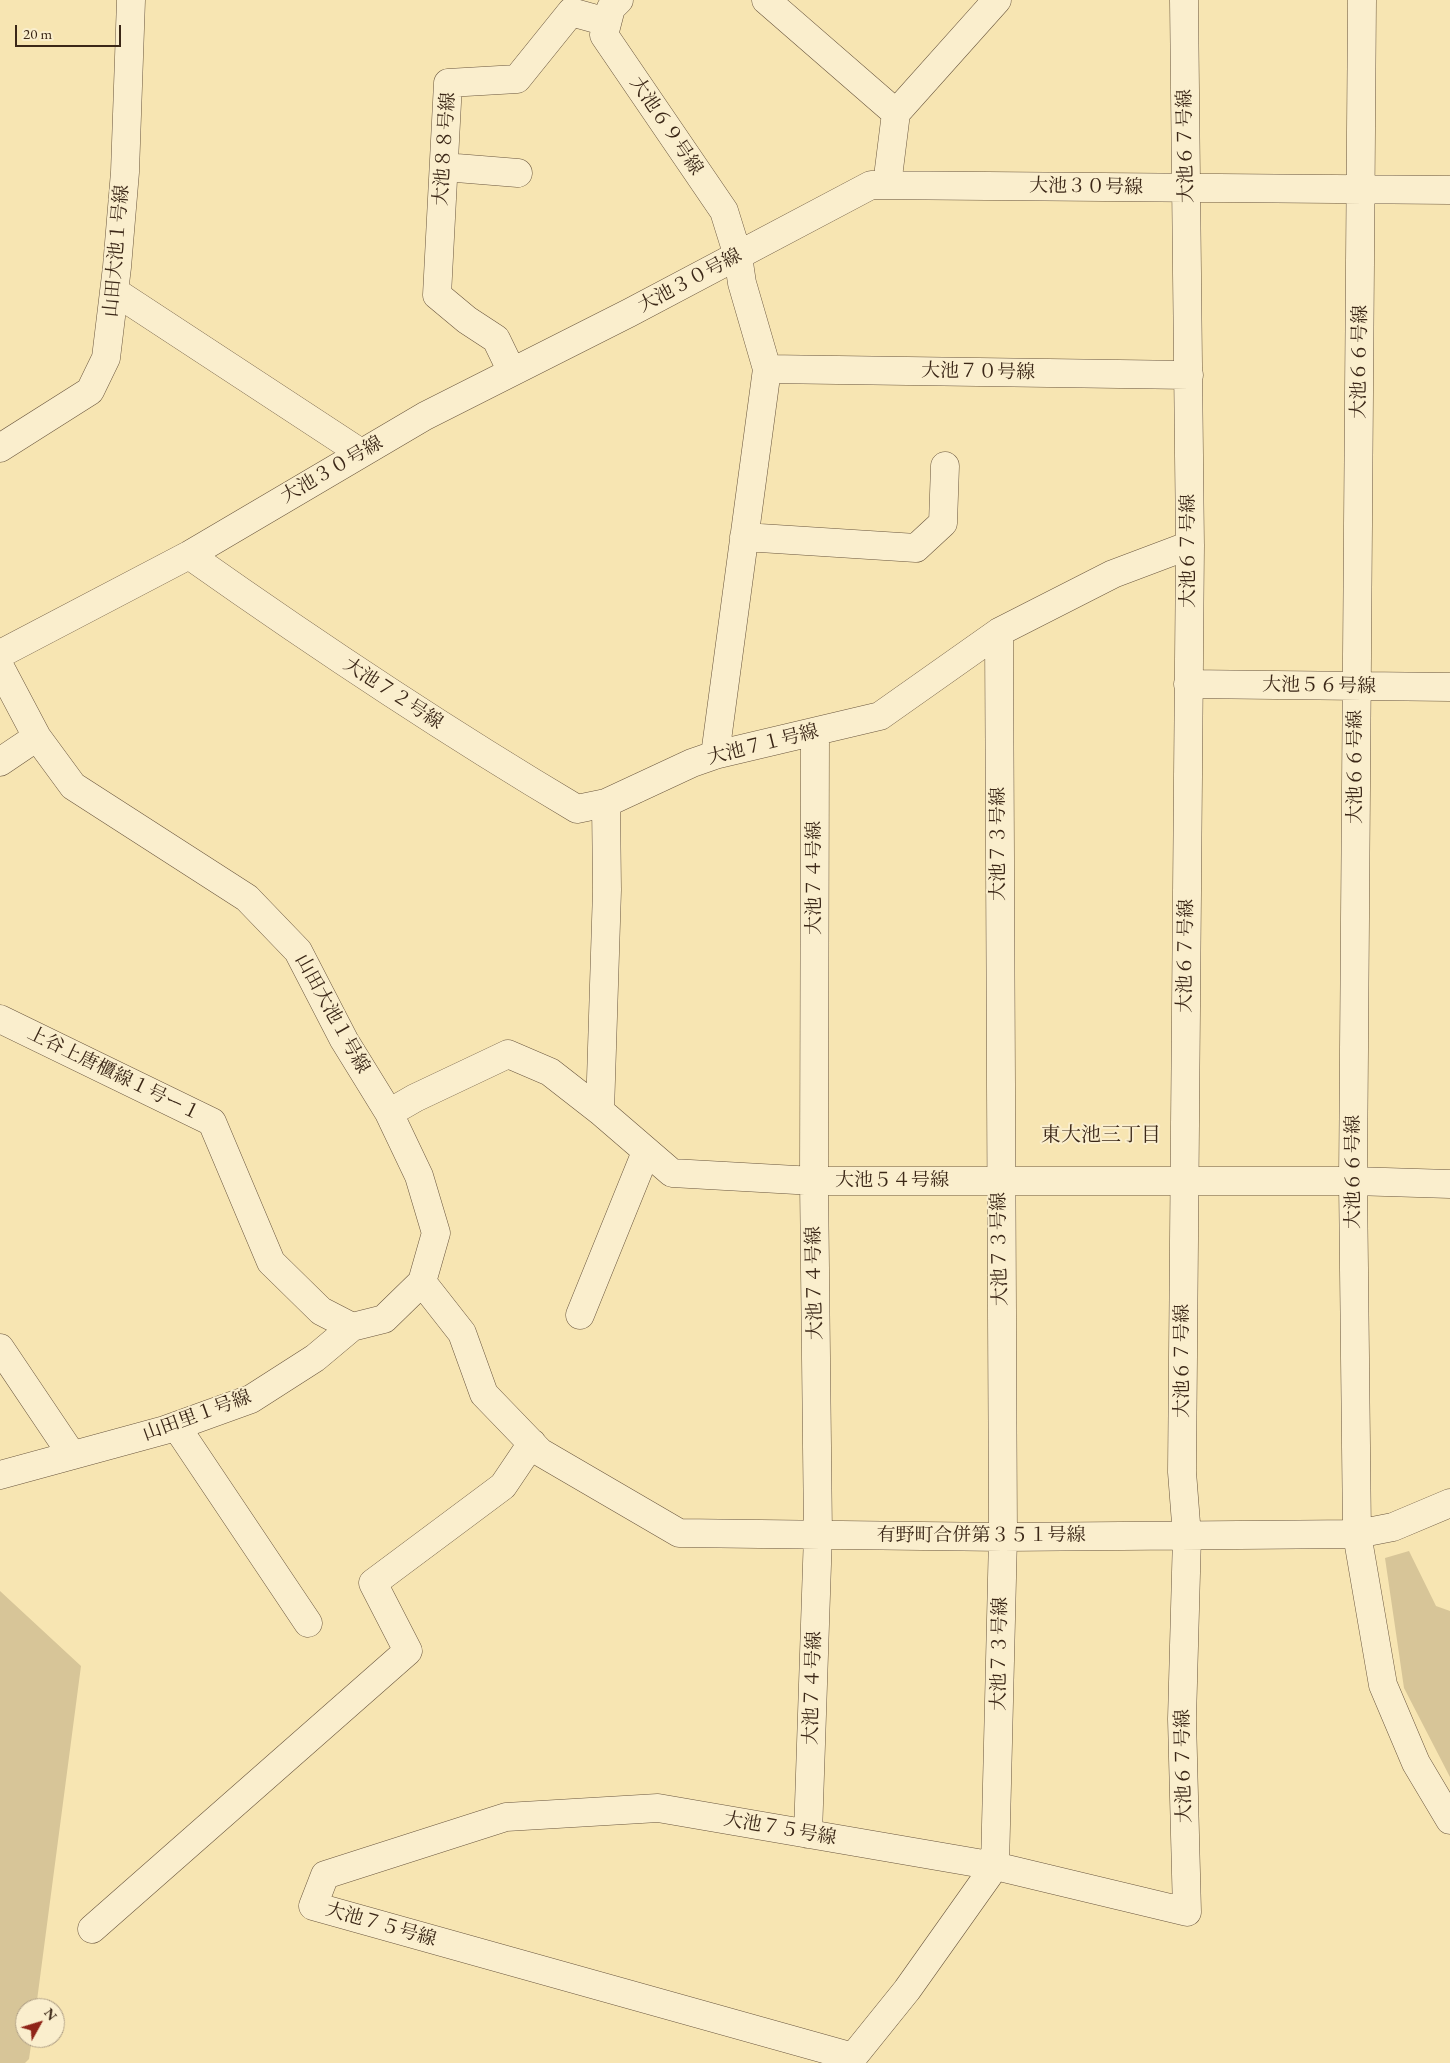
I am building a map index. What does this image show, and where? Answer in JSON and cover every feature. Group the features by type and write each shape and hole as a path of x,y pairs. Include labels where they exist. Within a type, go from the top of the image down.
{"street":[{"name":"山田大池１号線","path":"0,448 90,391 106,358 114,291 124,172 132,0"},
{"path":"766,0 896,113"},
{"path":"887,185 896,113 997,0"},
{"name":"大池６７号線","path":"1184,0 1190,545 1188,684 1190,820 1184,1009 1182,1472 1187,1536 1182,1719 1187,1912"},
{"name":"大池６６号線","path":"1362,0 1353,1181 1357,1534 1383,1685 1416,1764 1450,1820"},
{"name":"大池８８号線","path":"512,372 496,338 467,320 436,295 448,83 517,79 570,12 613,11"},
{"name":"大池６９号線","path":"613,11 604,35 724,212 738,256"},
{"path":"444,167 518,173"},
{"name":"大池３０号線","path":"0,654 189,555 425,416 738,256 871,185 1362,191 1450,190"},
{"path":"715,755 767,369 742,283 738,256"},
{"path":"114,291 362,453"},
{"name":"大池７０号線","path":"767,369 1188,375"},
{"path":"744,537 916,548 942,523 945,466"},
{"name":"大池７１号線","path":"606,803 692,763 715,755 880,716 999,632 1113,574 1190,545"},
{"name":"大池７２号線","path":"189,555 299,632 499,763 577,809 606,803"},
{"name":"大池７３号線","path":"994,1866 1003,1537 999,632"},
{"name":"山田大池１号線","path":"0,667 37,737 73,786 247,898 298,951 344,1040 389,1113 419,1176 436,1233 422,1282"},
{"name":"大池５６号線","path":"1188,684 1450,687"},
{"name":"大池７４号線","path":"808,1834 818,1534 814,1181 815,732"},
{"path":"0,762 37,737"},
{"path":"600,1111 607,890 606,803"},
{"name":"上谷上唐櫃線１号ー１","path":"0,1019 212,1122 271,1262 321,1311 352,1327"},
{"name":"大池５４号線","path":"389,1113 415,1098 508,1054 550,1072 600,1111 672,1173 814,1181 1353,1181 1450,1184"},
{"path":"580,1315 646,1152"},
{"path":"92,1929 408,1651 373,1583 503,1486 532,1443 484,1394 462,1333 422,1282"},
{"name":"山田里１号線","path":"0,1475 176,1426 251,1399 315,1358 352,1327 384,1319 422,1282"},
{"path":"0,1348 72,1455"},
{"path":"176,1426 308,1623"},
{"name":"有野町合併第３５１号線","path":"532,1443 540,1452 679,1533 1003,1537 1187,1536 1253,1533 1357,1534 1393,1527 1450,1503"},
{"name":"大池７５号線","path":"994,1866 907,1990 850,2060 313,1906 325,1875 506,1818 658,1808 994,1866 1187,1912"}],"shaded area":[{"path":"1409,1551 1436,1606 1450,1611 1450,1777 1404,1688 1385,1558"},
{"path":"0,1591 81,1666 37,1998 15,1998 15,2048 31,2048 29,2059 25,2063 0,2063"}],"district":[{"name":"東大池三丁目","path":"1101,1136"}]}
